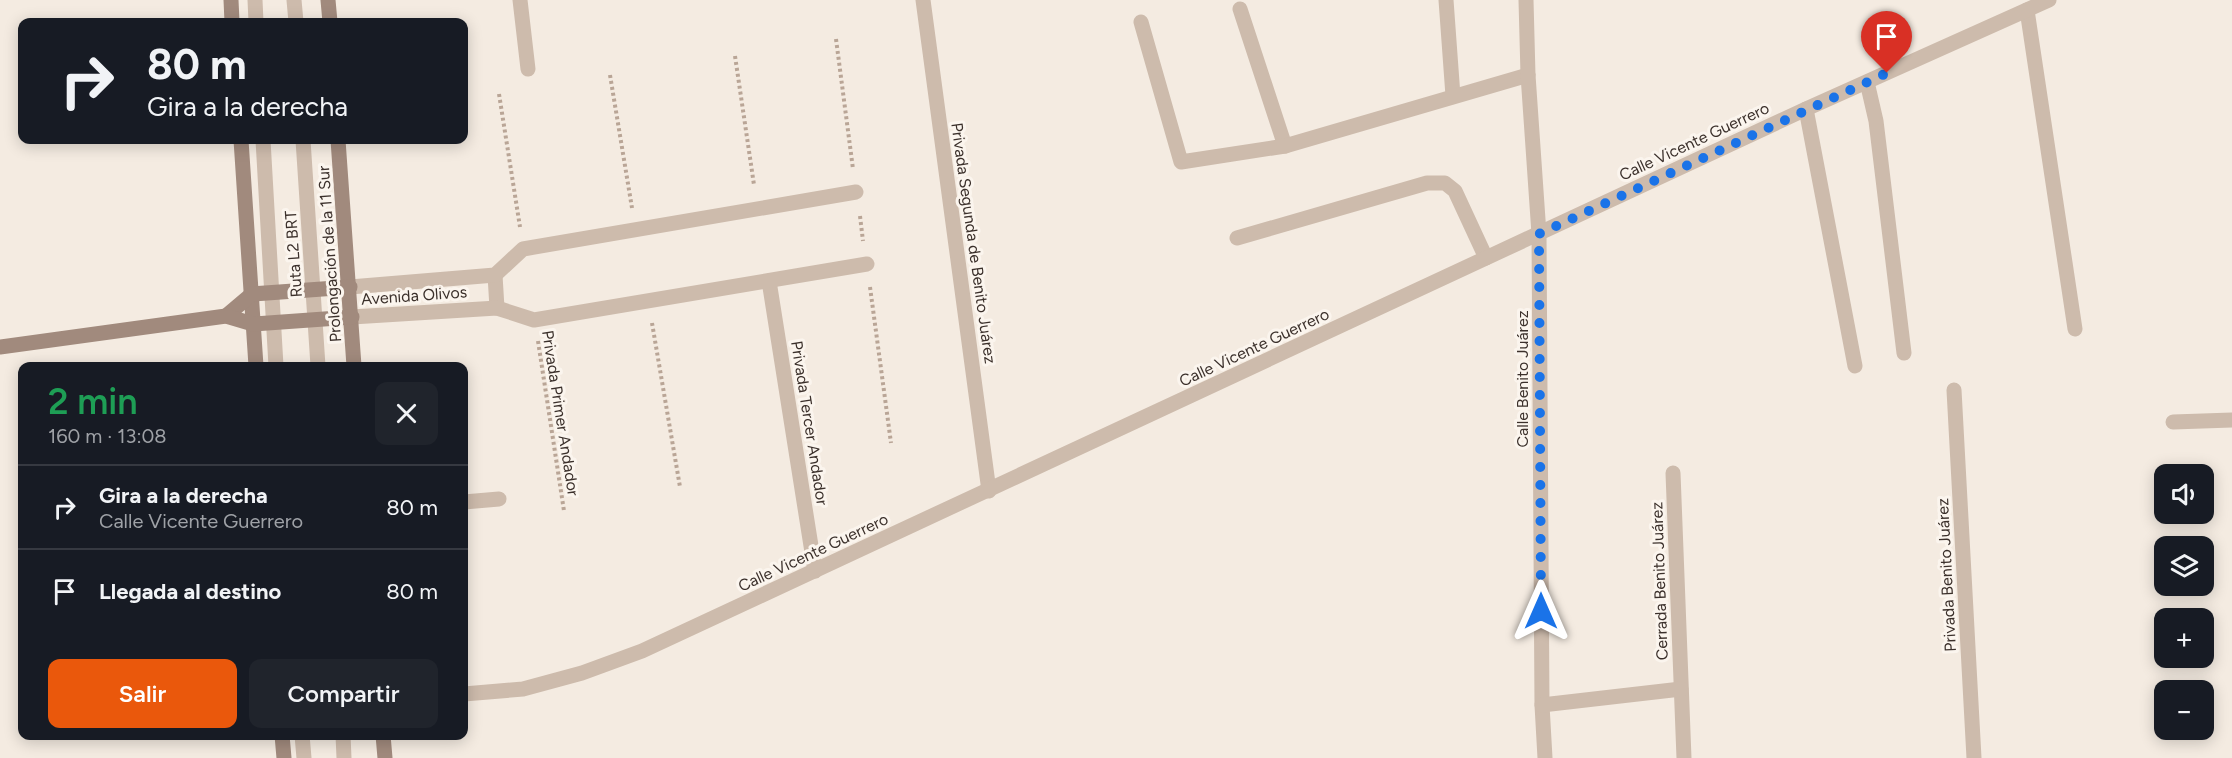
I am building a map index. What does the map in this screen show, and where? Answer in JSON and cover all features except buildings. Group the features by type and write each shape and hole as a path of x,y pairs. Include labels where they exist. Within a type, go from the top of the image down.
{"main road":[{"path":"231,0 232,18"},
{"path":"328,0 330,18"},
{"path":"241,144 256,362"},
{"name":"Prolongación de la 11 Sur","path":"339,144 354,362"},
{"name":"Avenida Olivos","path":"252,294 350,286"},
{"path":"226,316 252,294"},
{"name":"Avenida Olivos","path":"0,347 226,316 253,324 352,317"},
{"path":"282,740 284,758"},
{"path":"383,740 384,758"}],"street":[{"path":"255,0 256,18"},
{"path":"294,0 296,18"},
{"path":"520,0 528,69"},
{"name":"Privada Segunda de Benito Juárez","path":"923,0 989,491"},
{"path":"1446,0 1453,96"},
{"name":"Calle Benito Juárez","path":"1526,0 1528,75 1539,234 1542,705 1545,758"},
{"name":"Calle Vicente Guerrero","path":"468,694 523,689 582,673 642,651 1806,109 2049,0"},
{"path":"1240,9 1285,146"},
{"path":"2027,10 2075,329"},
{"path":"1141,22 1182,162 1285,146 1528,75"},
{"path":"1867,82 1876,121 1904,353"},
{"path":"1806,109 1855,366"},
{"name":"Ruta L2 BRT","path":"263,144 276,362"},
{"name":"Ruta L2 BRT","path":"303,144 318,362"},
{"path":"1237,238 1427,183 1445,183 1455,191 1486,258"},
{"path":"350,286 495,275 523,249 856,192"},
{"path":"495,275 497,308 534,320 867,264"},
{"name":"Privada Tercer Andador","path":"769,281 815,571"},
{"name":"Avenida Olivos","path":"352,317 497,308"},
{"name":"Privada Benito Juárez","path":"1954,390 1974,758"},
{"path":"2173,422 2232,420"},
{"name":"Cerrada Benito Juárez","path":"1673,473 1684,758"},
{"path":"468,502 499,499"},
{"path":"1542,705 1682,688"},
{"path":"302,740 304,758"},
{"path":"342,740 344,758"}],"path":[{"path":"735,56 758,209"},
{"path":"610,75 635,230"},
{"path":"499,94 523,249"},
{"path":"649,302 680,487"},
{"name":"Privada Primer Andador","path":"534,320 564,511"}],"route":[{"path":"1541,611 1539,234 1887,73"}]}
